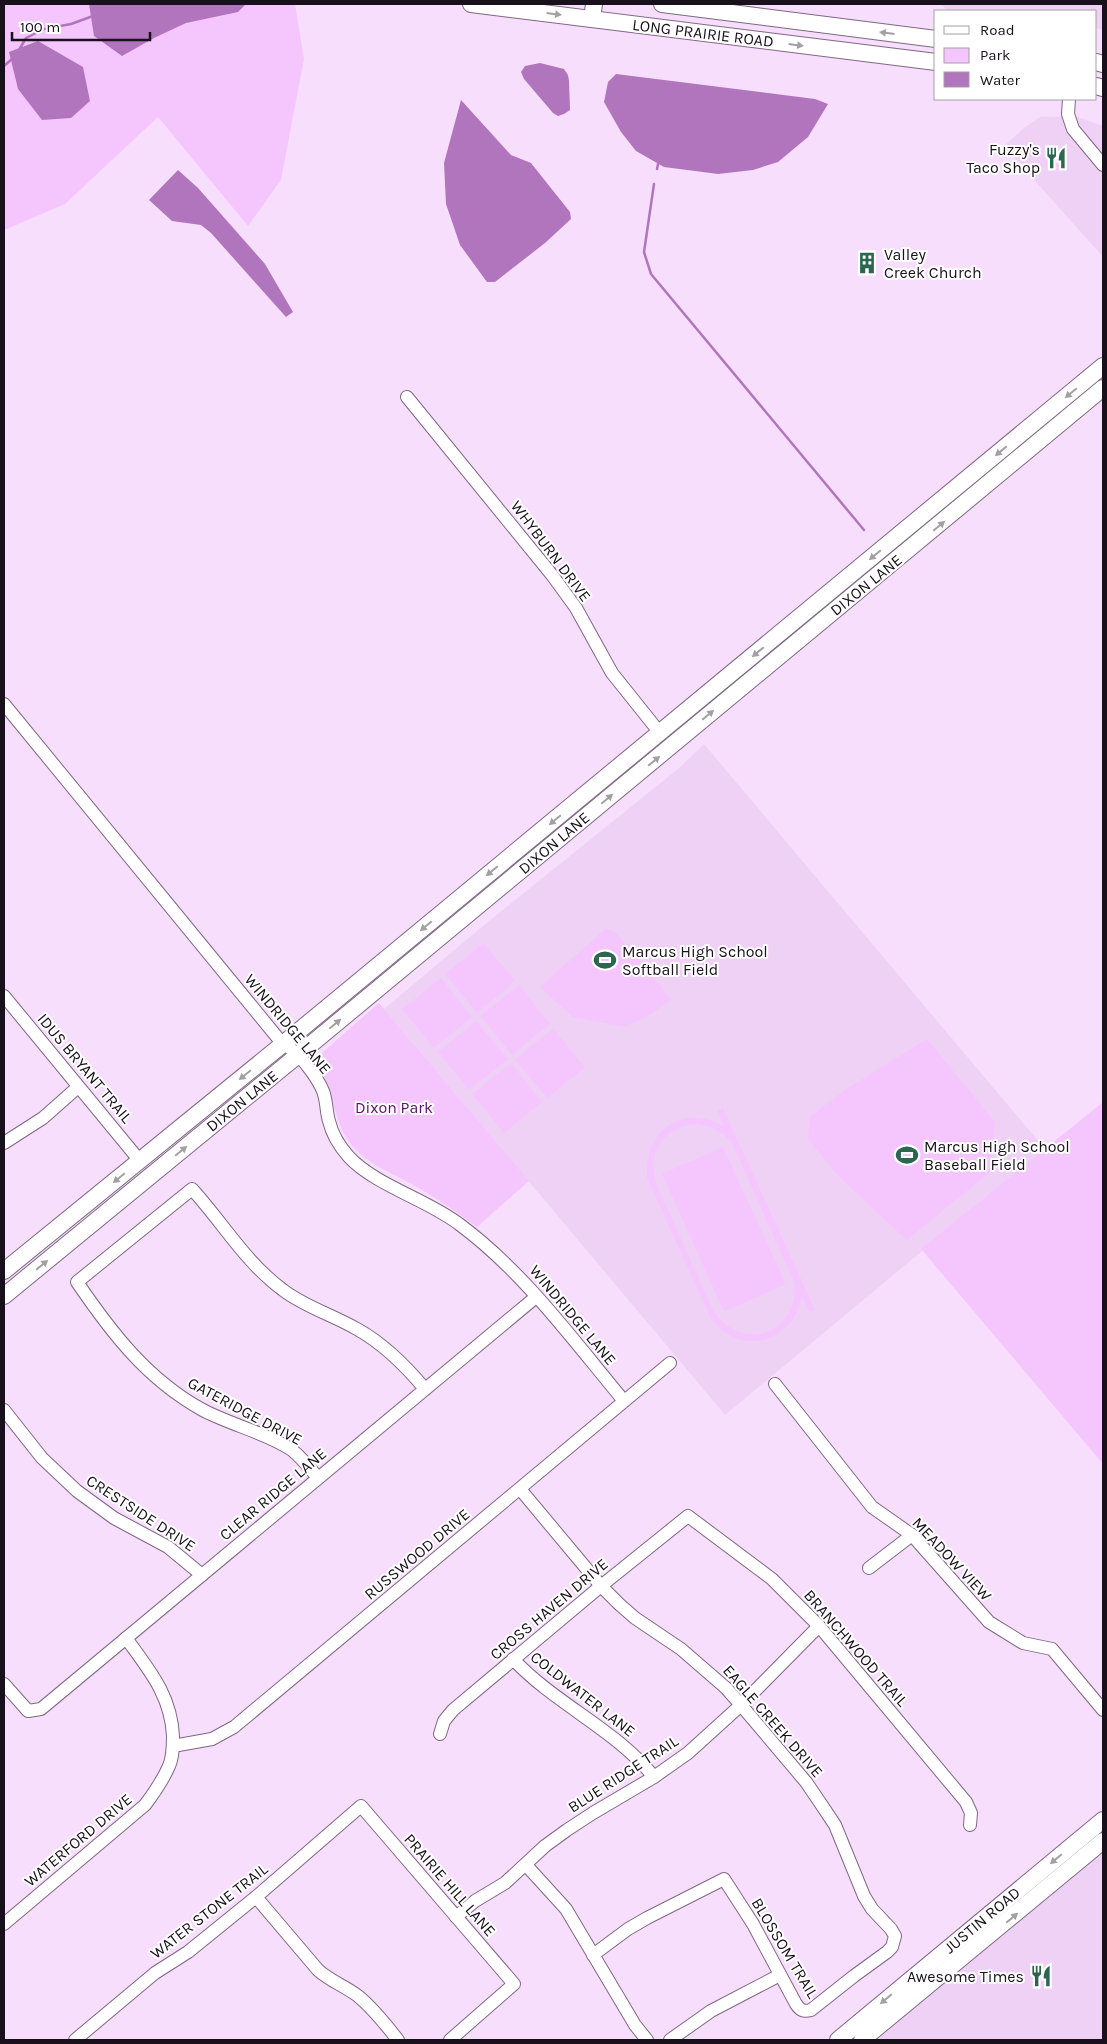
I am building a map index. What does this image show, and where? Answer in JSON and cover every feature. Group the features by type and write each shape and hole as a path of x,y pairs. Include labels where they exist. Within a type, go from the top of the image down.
{"main road":[{"name":"LONG PRAIRIE ROAD","path":"471,4 593,11 934,62"},
{"name":"LONG PRAIRIE ROAD","path":"662,4 934,39"},
{"name":"DIXON LANE","path":"4,1296 298,1055 1103,366"},
{"name":"DIXON LANE","path":"4,1272 660,733 800,627 935,529 1103,388"},
{"path":"1038,420 1051,432"},
{"name":"JUSTIN ROAD","path":"838,2040 1103,1820"},
{"name":"JUSTIN ROAD","path":"862,2040 1103,1841"}],"street":[{"path":"1069,100 1068,114 1073,129 1103,165"},
{"name":"WHYBURN DRIVE","path":"407,396 552,575 576,608 612,673 660,733"},
{"name":"WINDRIDGE LANE","path":"4,704 283,1044 298,1055 323,1091 329,1122 341,1147 351,1159 390,1185 421,1200 458,1223 484,1244 516,1273 624,1401"},
{"name":"IDUS BRYANT TRAIL","path":"4,996 140,1161"},
{"path":"4,1143 43,1118 78,1087"},
{"name":"GATERIDGE DRIVE","path":"318,1478 292,1450 201,1409 158,1380 122,1343 77,1282 192,1189 225,1228 245,1256 264,1276 285,1292 356,1328 376,1341 394,1355 425,1389"},
{"name":"CLEAR RIDGE LANE","path":"4,1684 28,1711 41,1709 536,1297"},
{"name":"RUSSWOOD DRIVE","path":"173,1746 212,1739 234,1727 670,1363"},
{"name":"MEADOW VIEW","path":"775,1384 872,1507 912,1535 989,1622 1023,1643 1052,1649 1103,1710"},
{"name":"CRESTSIDE DRIVE","path":"4,1410 42,1458 77,1491 114,1518 168,1547 202,1575"},
{"name":"EAGLE CREEK DRIVE","path":"520,1489 601,1586 635,1618 681,1649 704,1668 741,1705 806,1782 835,1825 864,1896 872,1909 891,1929 895,1936 894,1942"},
{"name":"CROSS HAVEN DRIVE","path":"440,1734 444,1721 453,1710 688,1516"},
{"name":"BRANCHWOOD TRAIL","path":"688,1516 772,1579 819,1626 966,1802 971,1813 970,1825"},
{"path":"869,1568 912,1535"},
{"name":"BLUE RIDGE TRAIL","path":"456,1917 475,1901 505,1883 545,1846 567,1830 593,1812 654,1777 688,1753 741,1705 819,1626"},
{"name":"WATERFORD DRIVE","path":"4,1924 145,1805 159,1786 170,1765 173,1746 172,1720 166,1698 152,1673 126,1638"},
{"name":"COLDWATER LANE","path":"513,1659 539,1684 641,1760 654,1777"},
{"name":"WATER STONE TRAIL","path":"75,2040 155,1973 188,1952 256,1897 361,1806"},
{"name":"PRAIRIE HILL LANE","path":"361,1806 514,1984 450,2040"},
{"path":"526,1864 566,1910 635,2025 648,2040"},
{"name":"BLOSSOM TRAIL","path":"593,1955 628,1929 647,1918 724,1880 753,1924 800,2010 806,2012 811,2010 887,1952 894,1942"},
{"path":"256,1897 318,1970 357,1995 371,2008 398,2040"},
{"path":"670,2040 711,2011 780,1975"}],"shaded area":[{"path":"940,4 1103,4 1103,30 1097,28 1097,10 947,10"},
{"path":"1076,116 1103,126 1103,257 1004,146 1025,127 1040,117"},
{"path":"704,744 1045,1149 725,1415 384,1009 478,930 679,768"},
{"path":"1103,1850 1103,2040 877,2040"}],"green space":[{"path":"4,4 295,4 304,59 281,180 248,226 158,117 65,204 4,230"},
{"name":"Marcus High School Softball Field","path":"605,929 616,932 671,999 651,1014 625,1027 573,1017 540,987"},
{"path":"484,943 515,981 477,1013 445,974"},
{"path":"441,978 472,1017 434,1048 402,1009"},
{"path":"519,985 550,1024 512,1055 480,1016"},
{"name":"Dixon Park","path":"379,1003 529,1181 477,1227 435,1198 365,1158 350,1143 339,1123 321,1069 314,1060"},
{"path":"476,1021 508,1059 469,1090 438,1052"},
{"path":"553,1028 585,1068 547,1098 515,1060"},
{"name":"Marcus High School Baseball Field","path":"927,1039 995,1122 990,1172 907,1240 839,1177 808,1139 810,1117 846,1089"},
{"path":"511,1063 542,1102 504,1133 472,1094"},
{"path":"1103,1102 1103,1464 921,1249"},
{"path":"723,1108 815,1310 809,1312 802,1297 796,1313 788,1326 776,1335 764,1340 750,1341 736,1338 723,1331 711,1319 647,1178 648,1161 652,1147 659,1135 669,1125 694,1117 709,1119 724,1126 717,1111","holes":["701,1125 720,1132 732,1143 795,1284 793,1302 787,1316 777,1326 765,1333 752,1334 738,1331 725,1323 713,1310 657,1185 654,1162 660,1144 666,1136 684,1126"]},
{"path":"723,1147 786,1284 724,1312 662,1174"}],"water":[{"path":"89,4 246,4 238,12 186,23 122,56 94,36"},
{"path":"38,41 83,67 90,101 71,118 42,120 18,89 9,52"},
{"path":"540,63 564,69 568,75 570,110 564,114 558,116 553,113 524,79 521,72 525,66"},
{"path":"616,74 815,99 828,104 808,137 778,162 753,170 718,174 664,167 636,151 621,132 604,102 608,82"},
{"path":"461,100 511,155 531,163 570,212 571,219 545,243 495,282 487,282 460,245 446,204 444,163"},
{"path":"178,170 198,188 265,264 293,312 286,317 211,233 201,225 172,221 149,200"}],"waterway":[{"path":"19,50 26,38 44,29 71,24 93,16"},
{"path":"4,66 13,58"},
{"path":"657,169 658,164"},
{"path":"654,184 644,252 651,274 864,530"}],"place":[{"name":"Fuzzy's Taco Shop","path":"1056,158"},
{"name":"Valley Creek Church","path":"867,263"},
{"name":"Marcus High School Softball Field","path":"605,960"},
{"name":"Marcus High School Baseball Field","path":"907,1155"},
{"name":"Awesome Times","path":"1041,1976"}]}
